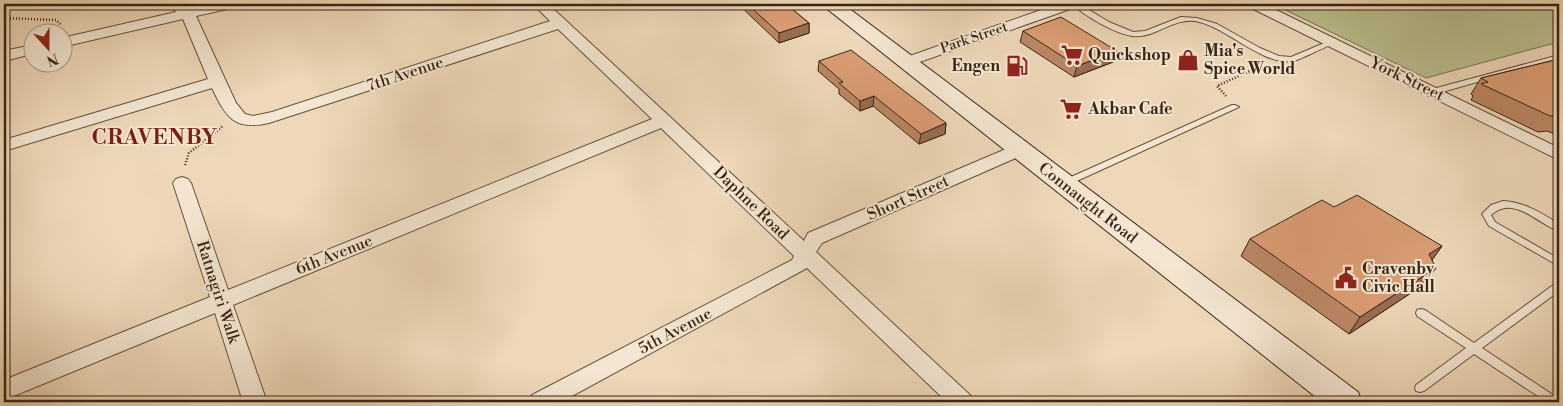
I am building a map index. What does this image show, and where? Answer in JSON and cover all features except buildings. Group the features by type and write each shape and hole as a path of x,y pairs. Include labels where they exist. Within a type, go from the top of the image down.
{"street":[{"path":"72,41 181,9 232,4"},
{"name":"Daphne Road","path":"540,4 962,402"},
{"name":"Connaught Road","path":"831,4 1346,402"},
{"name":"Park Street","path":"906,62 1051,7 1073,4"},
{"name":"York Street","path":"1254,4 1559,155"},
{"path":"4,146 218,81 195,26 181,9"},
{"name":"7th Avenue","path":"218,81 234,113 240,118 249,121 278,116 560,22"},
{"path":"4,56 22,52"},
{"name":"6th Avenue","path":"4,390 665,120"},
{"name":"Short Street","path":"806,254 815,238 1019,150"},
{"name":"Ratnagiri Walk","path":"183,176 255,402"},
{"name":"5th Avenue","path":"540,402 799,265 806,254"}],"lane":[{"path":"1073,4 1132,34 1144,33 1182,19 1201,20 1278,58 1292,59 1331,42"},
{"path":"1432,92 1559,57"},
{"path":"1063,184 1235,107"},
{"path":"1559,228 1512,204 1498,205 1486,214 1492,224 1559,263"},
{"path":"1420,388 1559,286"},
{"path":"1420,313 1555,402"}],"path":[{"path":"4,18 56,20 58,22"},
{"path":"1235,107 1217,86 1278,58"},
{"path":"183,176 188,153 223,126"}],"green space":[{"path":"1273,4 1559,4 1559,48 1551,44 1426,78"}],"place":[{"name":"Quickshop","path":"1072,55"},
{"name":"Mia's Spice World","path":"1188,60"},
{"name":"Engen","path":"1017,66"},
{"name":"Akbar Cafe","path":"1071,109"},
{"name":"Cravenby Civic Hall","path":"1346,278"}],"district":[{"name":"CRAVENBY","path":"155,138"}]}
